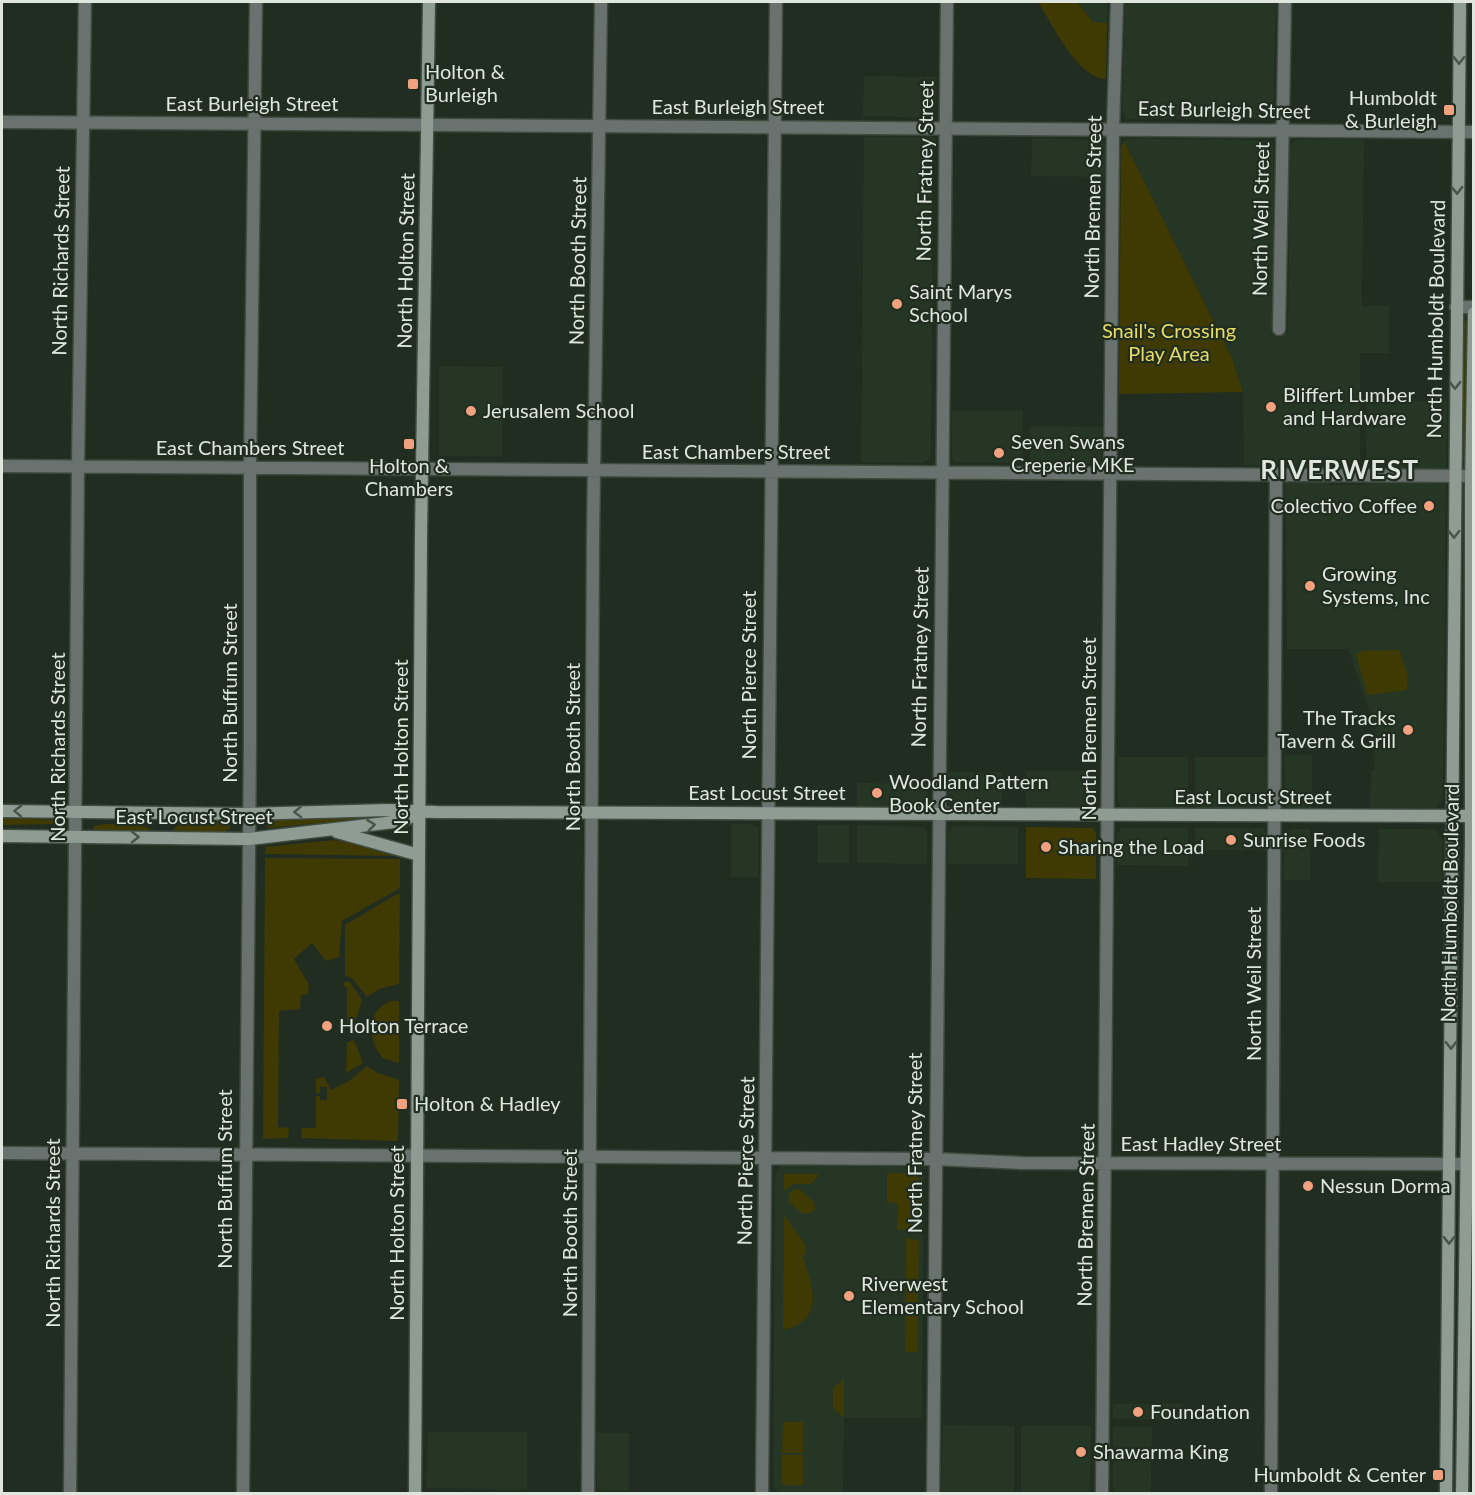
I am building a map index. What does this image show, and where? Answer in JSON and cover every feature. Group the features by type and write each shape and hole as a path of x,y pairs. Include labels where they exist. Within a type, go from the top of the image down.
{"main road":[{"name":"North Holton Street","path":"415,1494 422,469 429,2"},
{"name":"North Humboldt Boulevard","path":"1446,1494 1460,2"},
{"name":"North Humboldt Boulevard","path":"1462,1494 1465,1164 1472,816 1473,313"},
{"name":"East Locust Street","path":"2,811 249,814 388,810 1275,817 1472,816"},
{"name":"East Locust Street","path":"2,836 249,839 403,821 420,812"},
{"path":"327,830 393,846 419,855"}],"street":[{"name":"North Richards Street","path":"70,1494 77,836 78,466 85,2"},
{"name":"North Buffum Street","path":"243,1494 244,1154 256,2"},
{"name":"North Booth Street","path":"588,1494 595,471 601,2"},
{"name":"North Pierce Street","path":"762,1494 776,2"},
{"name":"North Fratney Street","path":"933,1494 944,127 947,2"},
{"name":"North Bremen Street","path":"1101,1494 1106,1164 1113,128 1117,2"},
{"name":"North Weil Street","path":"1279,329 1285,2"},
{"name":"East Burleigh Street","path":"2,122 1473,132"},
{"path":"1456,308 1473,308"},
{"name":"East Chambers Street","path":"2,466 1471,476"},
{"name":"North Weil Street","path":"1271,1494 1276,474"},
{"name":"East Hadley Street","path":"2,1153 417,1155 590,1159 935,1159 1106,1164 1465,1164"}],"shaded area":[{"path":"1077,2 1107,2 1107,23 1093,22"},
{"path":"1125,2 1276,2 1273,119 1126,119 1122,109"},
{"path":"864,76 937,77 934,118 863,116"},
{"name":"Saint Marys School","path":"928,135 936,139 933,153 931,456 924,463 861,462 864,137 926,137"},
{"path":"1032,138 1102,140 1105,144 1105,177 1031,176"},
{"path":"1129,139 1266,140 1273,143 1273,323 1278,337 1288,332 1290,145 1296,140 1364,140 1362,306 1389,306 1389,353 1360,353 1360,466 1326,466 1330,485 1365,485 1367,400 1447,401 1443,797 1436,808 1370,808 1371,771 1375,770 1374,746 1381,745 1348,649 1287,649 1285,465 1244,465 1243,392 1232,358 1124,141"},
{"name":"Jerusalem School","path":"439,366 503,367 502,456 439,456"},
{"path":"952,411 1023,411 1022,463 954,462 952,458"},
{"path":"1030,426 1103,427 1101,462 1096,464 1030,464"},
{"path":"1284,755 1312,755 1312,809 1286,807"},
{"path":"1118,757 1188,757 1188,809 1121,807 1118,801"},
{"path":"1195,757 1269,757 1267,805 1261,809 1195,809"},
{"path":"1026,771 1097,771 1096,803 1091,808 1026,807"},
{"path":"948,772 1002,772 1002,807 952,805 948,800"},
{"path":"857,783 928,784 927,802 921,807 857,806"},
{"path":"731,824 751,824 758,828 758,877 731,877"},
{"path":"818,825 849,825 849,863 818,863"},
{"path":"857,825 924,827 927,832 927,864 857,863"},
{"path":"954,826 1018,827 1018,864 948,864 948,833"},
{"path":"1121,828 1188,828 1188,866 1117,865 1117,834"},
{"path":"1195,828 1262,828 1268,835 1268,850 1195,850"},
{"path":"1290,829 1310,829 1310,880 1284,880 1284,836"},
{"path":"1379,829 1429,829 1438,832 1442,840 1445,882 1378,882"},
{"name":"Riverwest Elementary School","path":"782,1166 918,1167 924,1174 922,1418 844,1418 843,1492 783,1493 775,1490 773,1484 775,1174"},
{"path":"1113,1404 1183,1404 1183,1420 1113,1419"},
{"path":"943,1425 1014,1426 1014,1493 941,1493"},
{"path":"1021,1426 1091,1426 1090,1491 1087,1494 1021,1493"},
{"path":"1113,1427 1152,1427 1151,1493 1116,1493 1113,1490"},
{"path":"428,1432 527,1432 527,1490 426,1488"},
{"path":"596,1433 629,1433 629,1491 602,1490 597,1487"}],"green space":[{"path":"1038,2 1077,2 1093,22 1107,23 1106,79 1085,70 1076,60 1058,36"},
{"name":"Snail's Crossing Play Area","path":"1124,141 1232,358 1243,392 1119,394 1121,148"},
{"path":"1462,321 1467,321 1466,453 1464,459 1460,459"},
{"path":"1399,650 1408,675 1407,690 1367,695 1356,654 1363,651"},
{"path":"370,816 370,818 267,828 266,824 278,820"},
{"path":"2,818 57,820 57,824 2,825"},
{"path":"213,819 230,823 230,829 223,832 173,831 185,822"},
{"path":"141,824 151,830 94,830 94,826"},
{"path":"1026,827 1093,828 1096,833 1096,879 1026,878"},
{"path":"334,840 399,853 399,856 265,854 265,847"},
{"path":"265,858 400,859 400,888 342,921 339,957 326,961 312,943 294,959 309,985 308,994 301,995 300,1009 279,1011 278,1127 289,1128 288,1138 263,1139"},
{"path":"397,894 400,895 399,984 379,989 367,997 352,978 345,976 345,925"},
{"path":"349,981 362,1000 354,1025 347,1023 347,987 344,987 344,982"},
{"path":"392,1001 399,1001 399,1063 383,1058 372,1035 372,1026 377,1011"},
{"path":"354,1040 363,1063 346,1073 347,1042"},
{"path":"367,1066 378,1073 399,1080 398,1141 301,1138 302,1128 316,1128 316,1096 320,1096 320,1100 327,1100 327,1087 320,1087 320,1093 316,1093 316,1079 324,1077 331,1090 349,1081"},
{"path":"887,1173 919,1173 919,1229 897,1230 898,1203 887,1203"},
{"path":"784,1174 818,1174 818,1176 811,1184 793,1184 784,1191"},
{"path":"798,1188 814,1202 815,1209 811,1213 803,1214 789,1202 789,1193"},
{"path":"784,1215 805,1244 806,1255 802,1255 810,1278 813,1300 806,1318 797,1325 783,1330"},
{"path":"906,1238 919,1241 917,1352 905,1352"},
{"path":"844,1379 844,1418 833,1408 833,1388"},
{"path":"783,1422 803,1422 803,1453 782,1453"},
{"path":"782,1455 803,1455 803,1485 782,1485"}],"place":[{"name":"Holton & Burleigh","path":"413,84"},
{"name":"Humboldt & Burleigh","path":"1449,110"},
{"name":"Saint Marys School","path":"897,304"},
{"name":"Bliffert Lumber and Hardware","path":"1271,407"},
{"name":"Jerusalem School","path":"471,411"},
{"name":"Holton & Chambers","path":"409,444"},
{"name":"Seven Swans Creperie MKE","path":"999,453"},
{"name":"Colectivo Coffee","path":"1429,506"},
{"name":"Growing Systems, Inc","path":"1310,586"},
{"name":"The Tracks Tavern & Grill","path":"1408,730"},
{"name":"Woodland Pattern Book Center","path":"877,793"},
{"name":"Sunrise Foods","path":"1231,840"},
{"name":"Sharing the Load","path":"1046,847"},
{"name":"Holton Terrace","path":"327,1026"},
{"name":"Holton & Hadley","path":"402,1104"},
{"name":"Nessun Dorma","path":"1308,1186"},
{"name":"Riverwest Elementary School","path":"849,1296"},
{"name":"Foundation","path":"1138,1412"},
{"name":"Shawarma King","path":"1081,1452"},
{"name":"Humboldt & Center","path":"1438,1475"}],"district":[{"name":"RIVERWEST","path":"1340,470"}]}
